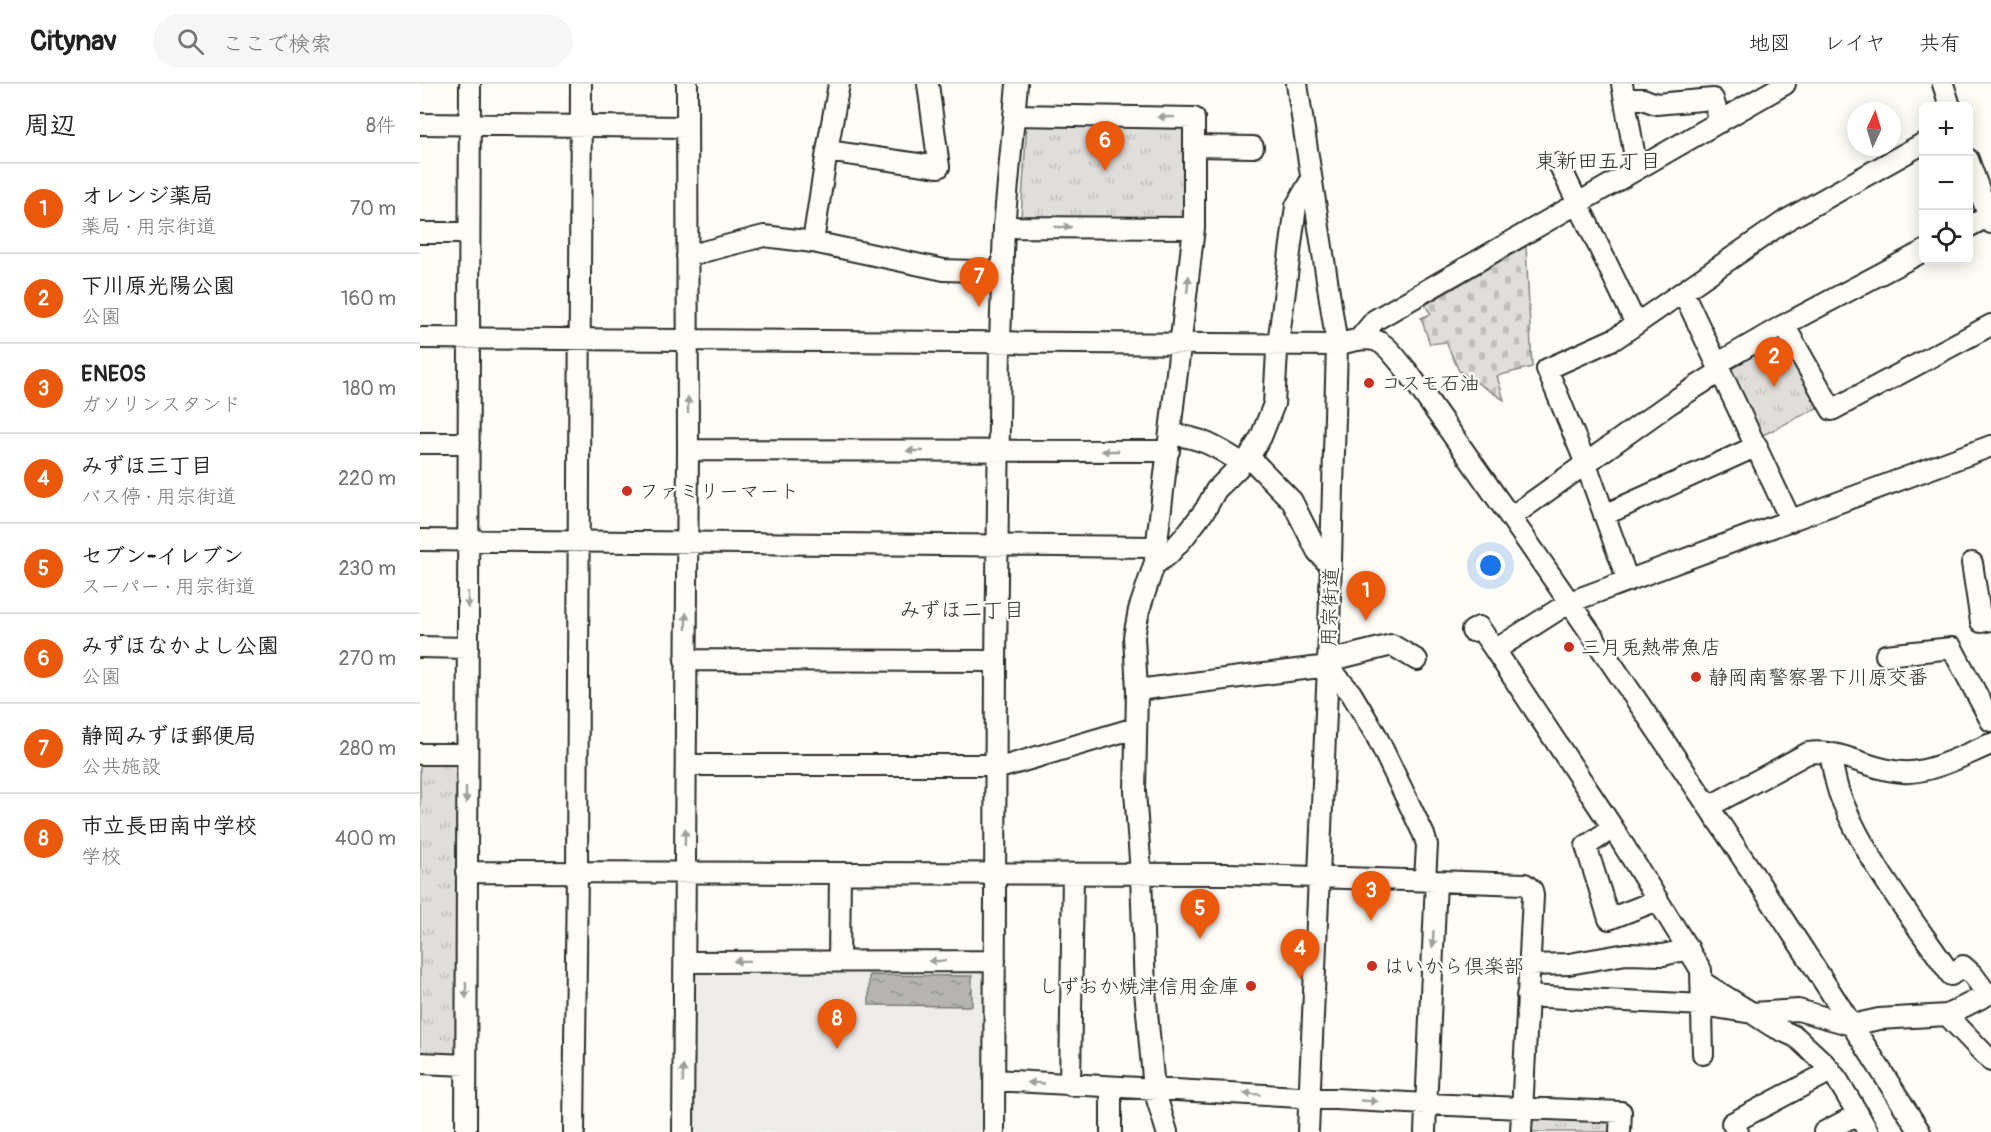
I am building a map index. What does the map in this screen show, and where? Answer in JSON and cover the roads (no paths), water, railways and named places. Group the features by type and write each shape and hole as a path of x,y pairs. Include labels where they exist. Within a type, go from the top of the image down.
{"street":[{"path":"466,1132 470,84"},
{"path":"574,1132 580,84"},
{"path":"683,1132 688,450 687,84"},
{"path":"813,242 839,84"},
{"path":"827,151 939,167 928,84"},
{"path":"994,1132 1000,342 1004,227 1017,84"},
{"path":"1360,338 1375,320 1785,84"},
{"path":"1942,84 1949,102"},
{"name":"用宗街道","path":"1302,85 1311,180 1337,345 1328,664 1308,1132"},
{"path":"1623,92 1656,104 1713,99 1720,122"},
{"path":"1623,92 1637,169"},
{"path":"1015,115 1194,118 1194,228 1170,443 1156,556 1139,610 1134,637 1137,690 1136,791 1142,874 1145,990 1154,1089 1167,1132"},
{"path":"420,124 686,127"},
{"path":"1628,581 1586,464 1547,369 1616,338 1785,221 1919,145"},
{"path":"1194,146 1253,147"},
{"path":"1559,164 1636,324"},
{"path":"1973,173 1990,219 1973,225"},
{"path":"420,540 997,544 1156,556 1169,554 1206,510 1216,490 1245,460 1261,437 1274,404 1278,343 1296,206 1311,180"},
{"path":"1004,227 1194,228"},
{"path":"420,233 469,233"},
{"path":"687,256 764,237 813,242 944,270 1003,272"},
{"path":"1511,517 1719,367 1784,325 1919,253"},
{"path":"1683,292 1791,521"},
{"path":"1784,325 1832,410 1991,325"},
{"path":"420,338 1181,342 1337,345 1360,338 1371,339 1385,346 1408,372 1511,517 1710,806 1920,1132"},
{"path":"688,450 1000,451 1170,443 1199,439 1245,460 1292,501 1317,551 1331,567"},
{"path":"420,443 469,443"},
{"path":"1604,515 1757,446"},
{"path":"1495,650 1570,602 1991,446"},
{"path":"1972,562 1981,622 1991,620"},
{"path":"1472,632 1479,627 1495,650 1613,828 1701,970 1703,1054"},
{"path":"1137,690 1328,664 1392,645 1417,660"},
{"path":"420,647 468,648"},
{"path":"1886,656 1952,648 1991,721"},
{"path":"685,660 996,661"},
{"path":"1328,664 1351,693 1376,735 1427,845 1431,881 1425,1132"},
{"path":"686,765 996,767 1135,728"},
{"path":"1710,806 1808,753 1830,753 1886,770 1915,772 1991,744"},
{"path":"1527,996 1703,1005 1752,1013 1798,1010 1852,1025 1879,1019 1947,1015 1989,994 1963,966 1951,975 1879,870 1840,797 1830,753"},
{"path":"420,754 467,754"},
{"path":"1613,828 1586,846 1609,919 1658,900"},
{"path":"466,872 1142,874 1525,884 1532,890 1533,896 1521,1132"},
{"path":"839,960 840,874"},
{"path":"1070,1085 1073,874"},
{"path":"1528,964 1569,964 1626,954 1663,955 1689,949"},
{"path":"685,962 995,961"},
{"path":"1702,982 1772,1026 1796,1037 1830,1071 1868,1132"},
{"path":"1796,1037 1798,1010"},
{"path":"1947,1015 1991,1061"},
{"path":"420,1064 466,1065"},
{"path":"1738,1132 1732,1123 1830,1071"},
{"path":"994,1080 1426,1104 1621,1112 1620,1132"},
{"path":"1111,1087 1111,1132"},
{"path":"1824,1132 1858,1114"}],"water":[{"path":"869,975 972,976 972,1006 869,1005"}],"place":[{"name":"みずほなかよし公園","path":"1105,171"},
{"name":"静岡みずほ郵便局","path":"979,307"},
{"name":"コスモ石油","path":"1369,383"},
{"name":"下川原光陽公園","path":"1774,387"},
{"name":"ファミリーマート","path":"627,491"},
{"name":"オレンジ薬局","path":"1366,621"},
{"name":"三月兎熱帯魚店","path":"1569,647"},
{"name":"静岡南警察署下川原交番","path":"1696,677"},
{"name":"ENEOS","path":"1371,921"},
{"name":"セブン-イレブン","path":"1200,939"},
{"name":"はいから倶楽部","path":"1372,966"},
{"name":"みずほ三丁目","path":"1300,979"},
{"name":"しずおか焼津信用金庫","path":"1251,986"},
{"name":"市立長田南中学校","path":"837,1049"}],"district":[{"name":"東新田五丁目","path":"1598,161"},
{"name":"みずほ二丁目","path":"962,610"}]}
